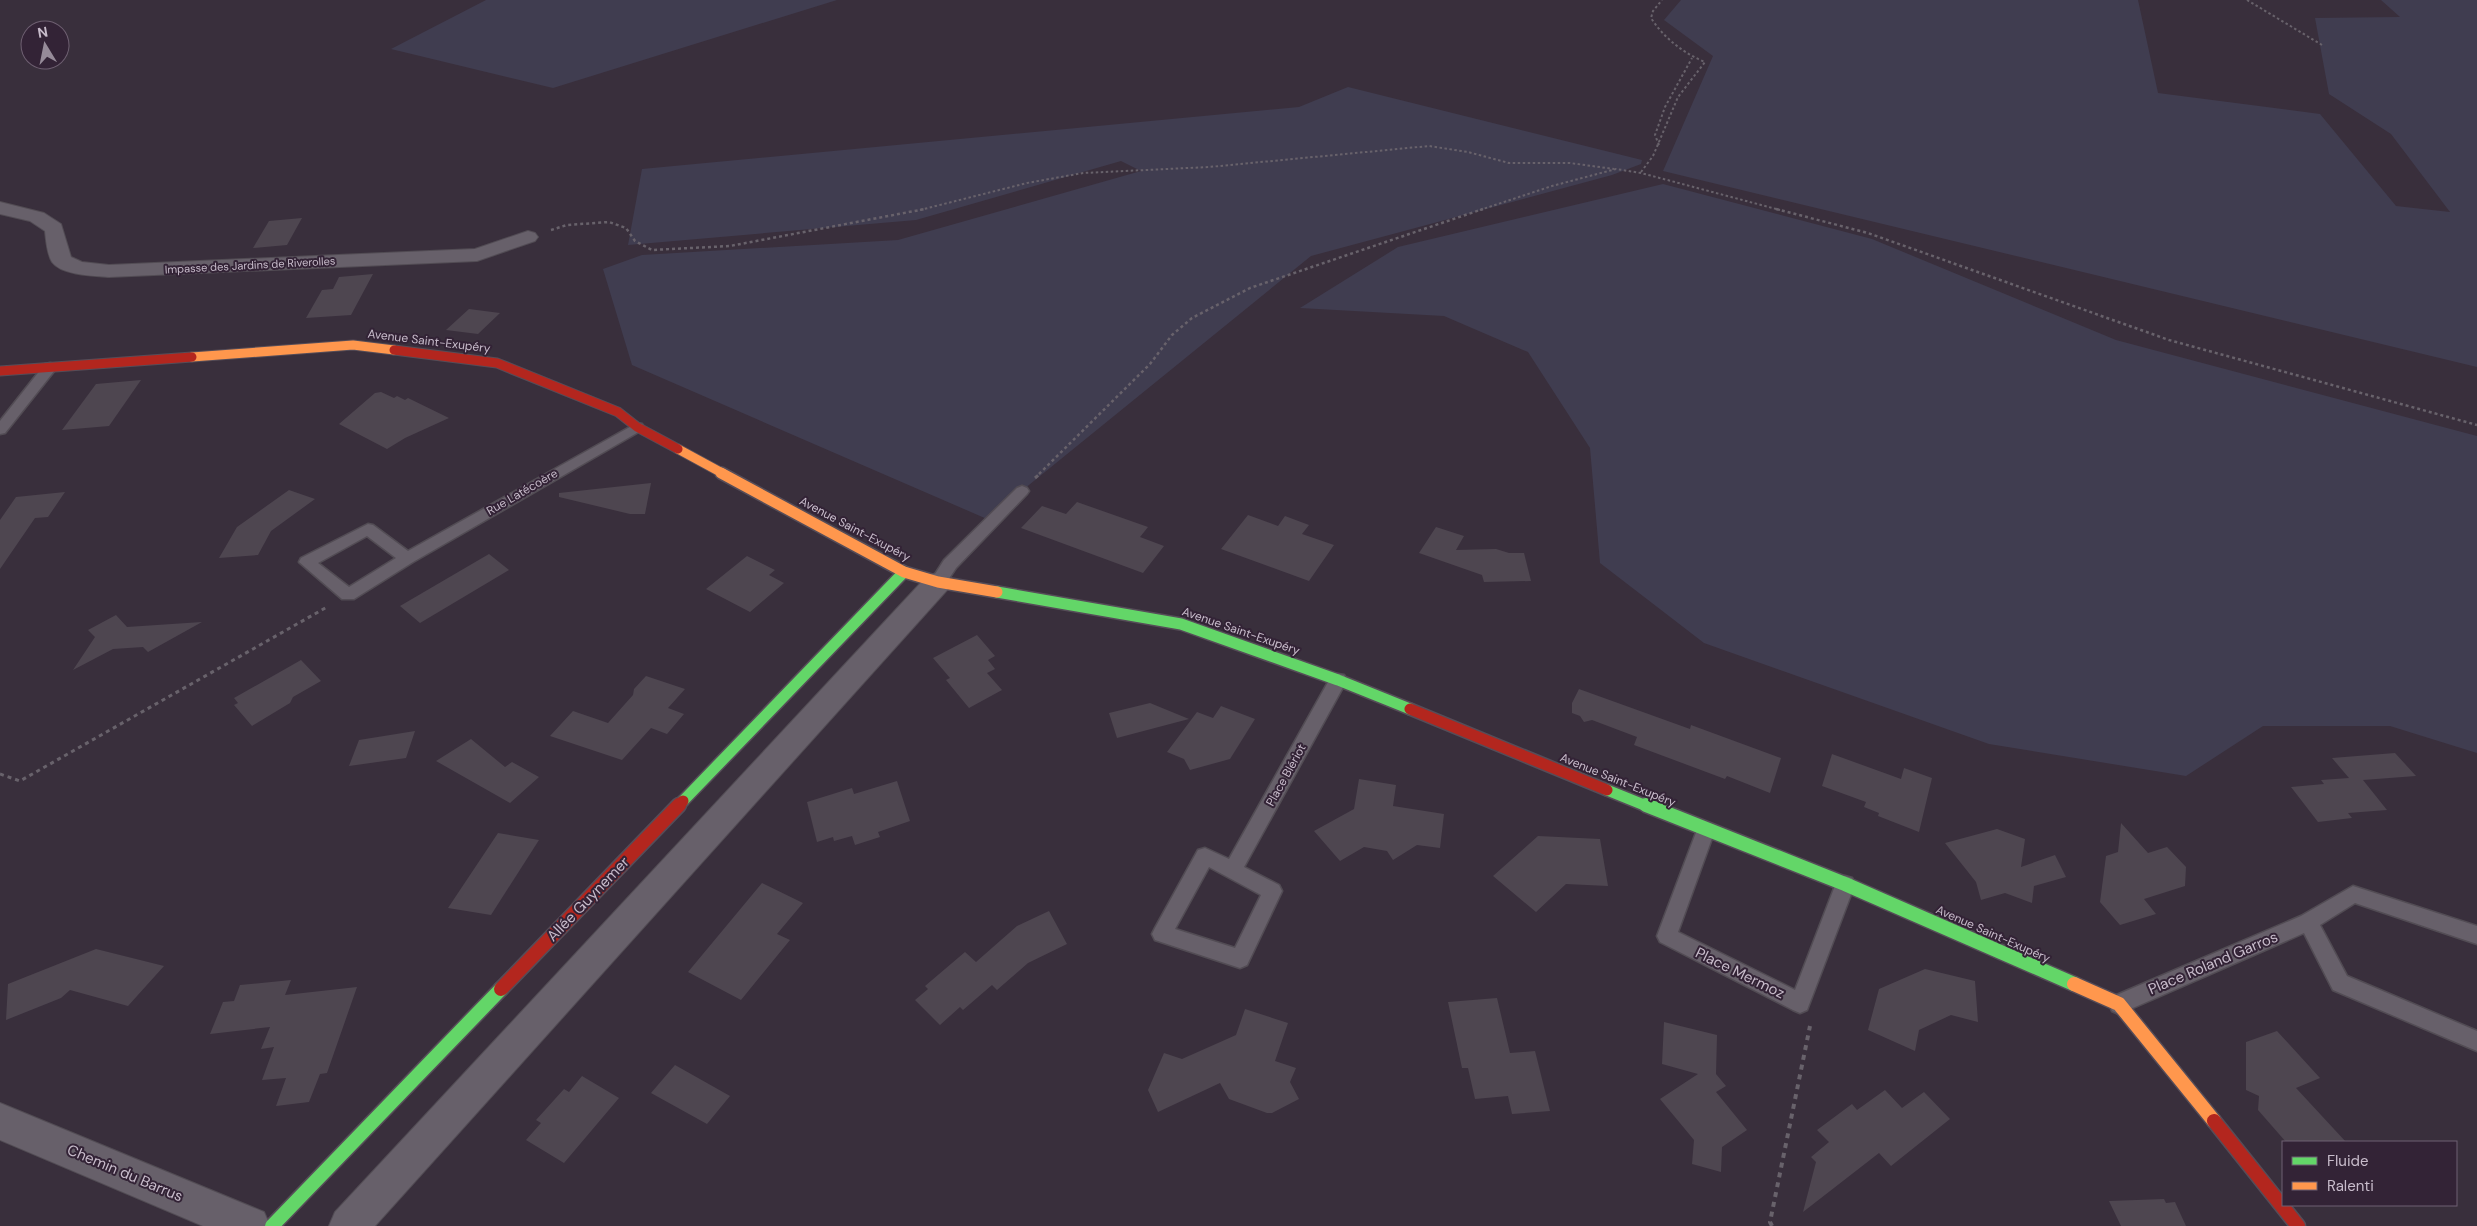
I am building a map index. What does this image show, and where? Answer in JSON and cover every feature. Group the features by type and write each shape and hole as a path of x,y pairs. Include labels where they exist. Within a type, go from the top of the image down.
{"street":[{"name":"Impasse des Jardins de Riverolles","path":"0,208 36,218 54,228 62,260 78,268 109,271 477,255 528,237"},
{"name":"Avenue Saint-Exupéry","path":"0,370 353,345 497,363 618,412 638,427 904,572 938,582 1181,624 1338,680 1706,830 1845,884 2119,1004 2298,1226"},
{"name":"Allée Guynemer","path":"272,1226 904,572"},
{"path":"349,1226 938,582"},
{"name":"Chemin du Barrus","path":"0,1121 250,1226"}],"lane":[{"path":"0,430 50,367"},
{"name":"Rue Latécoère","path":"348,595 407,558 638,427"},
{"path":"938,582 950,564 1022,491"},
{"path":"348,595 307,562 368,529 407,558"},
{"name":"Place Blériot","path":"1233,870 1338,680"},
{"name":"Place Mermoz","path":"1706,830 1667,936 1800,1003 1845,884"},
{"path":"1205,856 1233,870 1272,890 1240,959 1162,934 1205,856"},
{"name":"Place Roland Garros","path":"2119,1004 2308,922 2353,894 2477,935"},
{"path":"2308,922 2340,983 2477,1041"}],"path":[{"path":"1641,173 1649,165 1660,145 1674,104 1705,62 1692,58 1690,54 1667,38 1656,27 1651,18 1653,11 1662,0"},
{"path":"2247,0 2322,45"},
{"path":"1660,145 1655,135 1666,107 1690,66 1692,58"},
{"path":"528,237 567,225 609,222 626,228 635,241 652,250 730,246 908,213 1027,182 1083,173 1208,167 1429,146 1509,163 1570,163 1641,173 1868,233 2169,340 2477,425"},
{"path":"1022,491 1150,364 1172,335 1192,318 1221,302 1250,288 1346,254 1552,186 1616,169"},
{"path":"0,774 20,781 348,595"},
{"path":"1772,1226 1770,1222 1812,1016 1800,1003"}],"shaded area":[{"path":"486,0 837,0 553,88 391,49"},
{"path":"1681,0 2138,0 2158,93 2320,114 2396,206 2450,212 2391,134 2329,94 2315,18 2400,17 2381,0 2477,0 2477,367 1663,171 1713,56 1664,20"},
{"path":"1348,87 1642,160 1641,164 1612,175 1311,256 987,519 632,365 603,269 642,255 898,240 1141,171 1121,161 916,220 628,245 642,169 1299,107"},
{"path":"1663,184 1872,239 2116,340 2477,436 2477,753 2390,726 2263,726 2186,776 1989,744 1704,643 1600,563 1590,448 1528,352 1444,316 1300,308 1398,247"}],"building":[{"path":"302,218 287,245 253,248 269,221"},
{"path":"373,274 351,315 306,318 322,290 333,289 339,277"},
{"path":"469,309 500,313 478,334 446,330"},
{"path":"141,380 109,426 62,430 96,384"},
{"path":"381,392 394,398 397,396 405,400 408,398 449,418 405,438 387,449 339,424 375,393"},
{"path":"651,483 645,514 630,514 559,497 559,493"},
{"path":"289,490 315,499 271,531 258,555 219,558 237,527"},
{"path":"65,492 48,517 35,518 0,569 0,520 16,497"},
{"path":"1077,502 1148,527 1140,537 1164,546 1143,573 1021,528 1042,506 1066,514"},
{"path":"1248,515 1278,526 1285,516 1309,525 1302,534 1334,545 1309,581 1221,549"},
{"path":"1436,527 1464,536 1456,550 1496,549 1509,553 1524,553 1531,581 1484,582 1482,575 1419,553"},
{"path":"489,554 509,570 420,623 400,606"},
{"path":"747,556 775,570 769,575 784,583 750,612 706,589"},
{"path":"116,615 127,627 202,622 148,652 143,647 113,649 73,670 95,637 88,630"},
{"path":"977,635 995,656 988,660 995,669 987,673 1002,690 969,708 946,680 950,678 933,658"},
{"path":"301,660 321,681 293,697 290,703 252,726 234,705 238,703 234,698"},
{"path":"646,676 685,689 668,708 684,714 667,734 651,728 622,760 550,736 573,711 608,723 633,695 634,689"},
{"path":"1579,689 1690,729 1691,725 1781,758 1770,793 1727,776 1725,779 1634,745 1637,737 1592,720 1584,722 1580,716 1572,713 1572,703"},
{"path":"1150,703 1189,719 1117,738 1109,713"},
{"path":"1221,706 1255,719 1230,759 1190,770 1184,759 1167,752 1197,712 1213,718"},
{"path":"415,731 406,758 349,766 359,740"},
{"path":"471,739 505,767 512,762 539,777 510,803 436,761"},
{"path":"2395,753 2416,776 2363,780 2387,810 2348,813 2352,818 2318,822 2291,787 2324,784 2321,780 2349,778 2332,758"},
{"path":"1832,754 1901,779 1904,768 1932,778 1919,832 1878,816 1879,813 1864,807 1866,802 1822,786"},
{"path":"1359,779 1396,785 1393,806 1444,814 1440,848 1417,845 1393,860 1387,851 1364,847 1340,861 1314,831 1354,809"},
{"path":"897,781 910,821 878,832 880,837 855,845 852,836 834,841 833,837 817,842 807,802 852,788 854,794"},
{"path":"2121,823 2148,853 2167,847 2186,867 2185,886 2144,899 2156,914 2120,925 2100,902 2106,856 2118,852"},
{"path":"1997,829 2025,839 2021,867 2055,855 2066,877 2034,886 2032,903 2005,893 1981,900 1976,882 1945,843"},
{"path":"498,833 539,840 491,915 448,908"},
{"path":"1538,836 1600,839 1608,886 1566,884 1536,912 1493,876"},
{"path":"762,883 803,903 777,934 790,940 741,1000 688,972"},
{"path":"1049,911 1067,944 1028,963 997,990 992,985 963,1010 960,1007 940,1025 915,1000 928,989 925,986 965,952 976,962 1017,926"},
{"path":"96,949 164,966 128,1006 70,990 61,998 6,1020 8,984"},
{"path":"1925,969 1975,981 1978,1022 1951,1015 1919,1030 1915,1051 1868,1030 1879,989"},
{"path":"291,980 285,995 357,987 327,1073 320,1074 309,1102 276,1106 286,1078 262,1080 274,1047 261,1049 270,1027 210,1034 223,1002 234,1001 240,985"},
{"path":"1497,998 1510,1053 1535,1051 1550,1111 1512,1114 1508,1096 1475,1099 1468,1068 1462,1068 1448,1002"},
{"path":"1245,1009 1288,1023 1275,1061 1296,1068 1290,1082 1299,1099 1272,1113 1267,1113 1229,1099 1220,1083 1158,1112 1148,1090 1164,1053 1182,1059 1236,1035"},
{"path":"1664,1022 1717,1035 1716,1074 1726,1086 1716,1092 1747,1130 1722,1147 1721,1172 1692,1164 1694,1140 1660,1099 1698,1074 1662,1064"},
{"path":"2277,1031 2320,1078 2296,1088 2345,1141 2285,1141 2258,1110 2259,1096 2246,1090 2246,1042"},
{"path":"675,1065 730,1096 707,1124 651,1093"},
{"path":"582,1076 619,1098 564,1163 526,1140 541,1123 536,1120 564,1089 569,1092"},
{"path":"1885,1090 1902,1108 1924,1092 1950,1119 1891,1166 1879,1153 1803,1212 1816,1162 1811,1157 1829,1142 1817,1130 1852,1104 1857,1110"},
{"path":"2164,1199 2166,1203 2175,1202 2186,1226 2121,1226 2109,1201"}],"traffic: fast":[{"path":"683,801 904,572"},
{"path":"997,592 1181,624 1338,680 1410,709"},
{"path":"1607,790 1845,884 2074,984"},
{"path":"272,1226 501,989"}],"traffic: slow":[{"path":"192,357 353,345 394,350"},
{"path":"678,449 904,572 938,582 997,592"},
{"path":"2074,984 2119,1004 2214,1121"}],"traffic: jam":[{"path":"394,350 497,363 618,412 637,427 678,449"},
{"path":"0,371 192,357"},
{"path":"1410,709 1607,790"},
{"path":"501,989 683,801"},
{"path":"2214,1121 2298,1226"}]}
